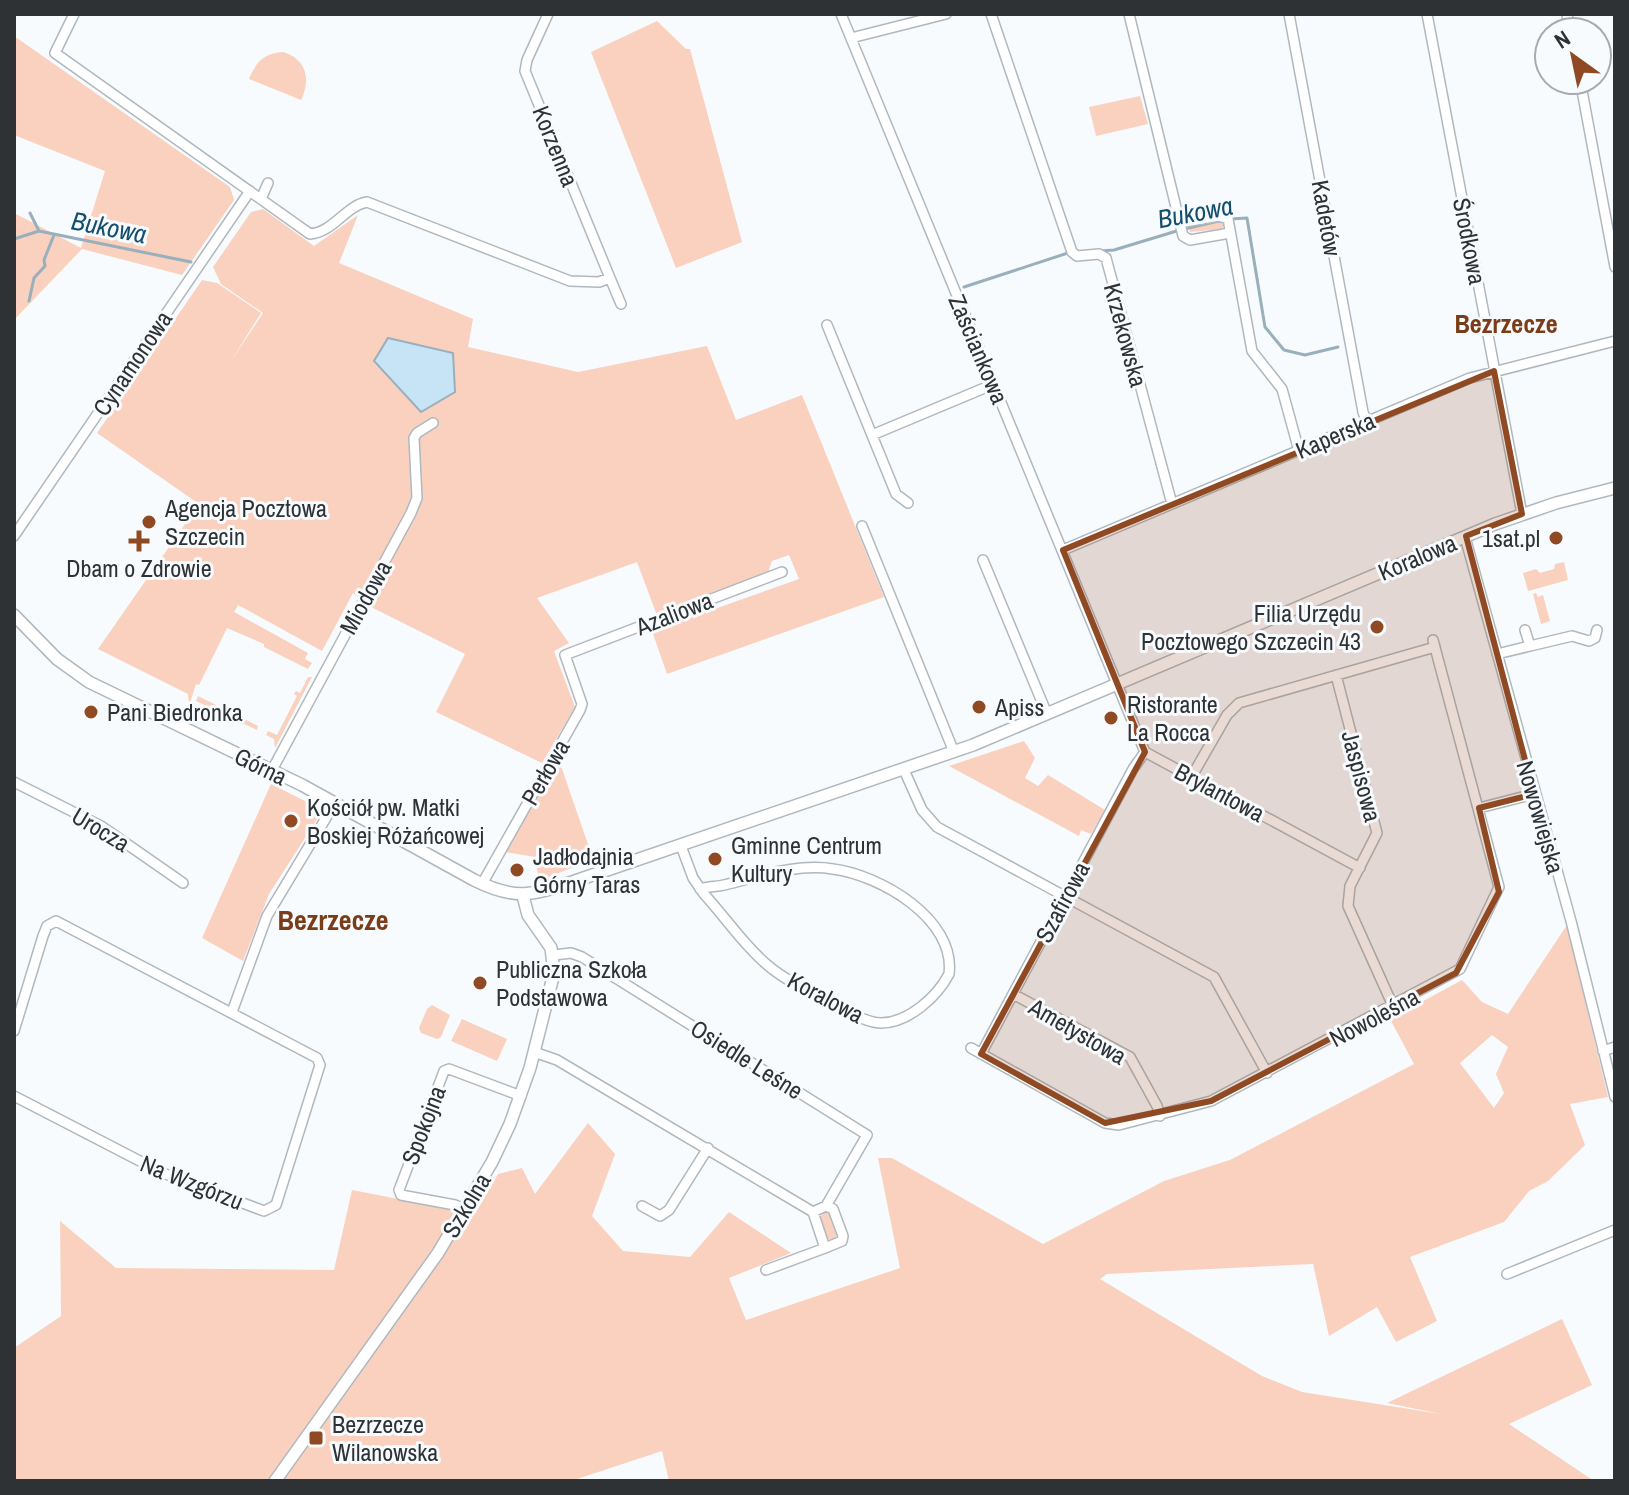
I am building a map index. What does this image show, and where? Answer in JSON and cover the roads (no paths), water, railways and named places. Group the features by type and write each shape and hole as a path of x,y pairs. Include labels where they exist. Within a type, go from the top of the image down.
{"street":[{"path":"74,14 55,53 310,234 322,233 359,204 367,202 570,281 599,282 610,278"},
{"name":"Korzenna","path":"548,14 525,71 621,304"},
{"name":"Zaściankowa","path":"841,14 1117,684"},
{"path":"851,38 946,14"},
{"name":"Krzekowska","path":"991,14 1072,252 1077,256 1099,254 1106,258 1172,504"},
{"path":"1129,14 1183,236 1190,240 1230,233"},
{"name":"Kadetów","path":"1289,14 1367,422"},
{"name":"Środkowa","path":"1427,14 1522,514"},
{"path":"1583,96 1615,267"},
{"path":"261,199 268,183"},
{"name":"Cynamonowa","path":"14,536 250,191"},
{"path":"1179,223 1225,216 1228,219 1252,351 1282,389 1299,451"},
{"path":"827,325 896,494 908,503"},
{"name":"Kaperska","path":"1063,550 1494,371 1615,341"},
{"path":"872,435 994,384"},
{"name":"Miodowa","path":"272,770 411,513 417,498 414,438 433,423"},
{"name":"Koralowa","path":"523,896 681,846 954,752 1522,514 1615,488"},
{"path":"862,526 954,752"},
{"name":"Nowowiejska","path":"1465,537 1571,921 1615,1097"},
{"path":"983,560 1047,714"},
{"name":"Azaliowa","path":"565,655 782,572"},
{"name":"Górna","path":"14,615 57,659 89,682 272,770 482,884 523,896"},
{"path":"1525,630 1530,646"},
{"path":"1497,654 1572,636 1589,641 1595,638 1597,630"},
{"name":"Nowoleśna","path":"976,1051 1105,1123 1119,1125 1211,1101 1456,973 1499,892 1499,882 1434,644 1336,675"},
{"name":"Perłowa","path":"482,884 580,710 582,704 565,655"},
{"path":"1192,776 1235,706 1248,699 1336,675"},
{"name":"Jaspisowa","path":"1336,675 1377,833 1349,890 1351,916 1393,1006"},
{"path":"1117,684 1145,752"},
{"name":"Brylantowa","path":"1145,752 1360,868"},
{"name":"Szafirowa","path":"976,1051 1013,994 1145,752"},
{"path":"904,770 922,810 937,827 1214,977 1267,1073"},
{"name":"Urocza","path":"14,782 101,826 183,883"},
{"path":"1479,808 1534,794"},
{"path":"232,1012 267,916 335,803"},
{"path":"681,846 700,889"},
{"name":"Koralowa","path":"823,868 852,873 895,894 935,925 948,948 949,974 934,994 901,1019 885,1023 869,1021 802,988 769,966 700,889 798,869 823,868"},
{"path":"712,903 719,887"},
{"path":"523,896 528,915 554,955"},
{"name":"Na Wzgórzu","path":"14,1031 43,936 47,926 56,921 317,1058 320,1065 276,1205 264,1211 163,1173 14,1096"},
{"name":"Osiedle Leśne","path":"554,955 571,953 582,957 867,1135 826,1206"},
{"name":"Szkolna","path":"275,1481 422,1277 502,1142 521,1096 534,1052 553,978 554,955"},
{"name":"Ametystowa","path":"1013,994 1130,1057 1160,1116"},
{"path":"1603,1051 1615,1047"},
{"path":"534,1052 557,1060 813,1212 825,1248"},
{"name":"Spokojna","path":"465,1209 401,1195 399,1190 444,1071 449,1069 521,1096"},
{"path":"642,1206 660,1216 669,1210 708,1148"},
{"path":"766,1270 842,1241 833,1209 826,1206 813,1212"},
{"path":"1507,1274 1615,1230"}],"water":[{"path":"388,338 453,353 455,392 421,412 374,361"}],"waterway":[{"name":"Bukowa","path":"30,213 39,231 191,262"},
{"name":"Bukowa","path":"1230,219 1247,218 1265,327 1284,350 1305,355 1338,347"},
{"name":"Bukowa","path":"1099,251 1114,250 1223,220"},
{"path":"14,239 39,231"},
{"path":"29,301 34,278 45,266 44,260 54,235"},
{"name":"Bukowa","path":"964,287 1071,252"}],"place":[{"name":"Agencja Pocztowa Szczecin","path":"149,522"},
{"name":"1sat.pl","path":"1556,538"},
{"name":"Dbam o Zdrowie","path":"139,541"},
{"name":"Filia Urzędu Pocztowego Szczecin 43","path":"1377,627"},
{"name":"Apiss","path":"979,707"},
{"name":"Pani Biedronka","path":"91,712"},
{"name":"Ristorante La Rocca","path":"1111,718"},
{"name":"Kościół pw. Matki Boskiej Różańcowej","path":"291,821"},
{"name":"Gminne Centrum Kultury","path":"715,859"},
{"name":"Jadłodajnia Górny Taras","path":"517,870"},
{"name":"Publiczna Szkoła Podstawowa","path":"480,983"},
{"name":"Bezrzecze Wilanowska","path":"316,1438"}],"district":[{"name":"Bezrzecze","path":"1506,323"},
{"name":"Bezrzecze","path":"333,920"}]}
